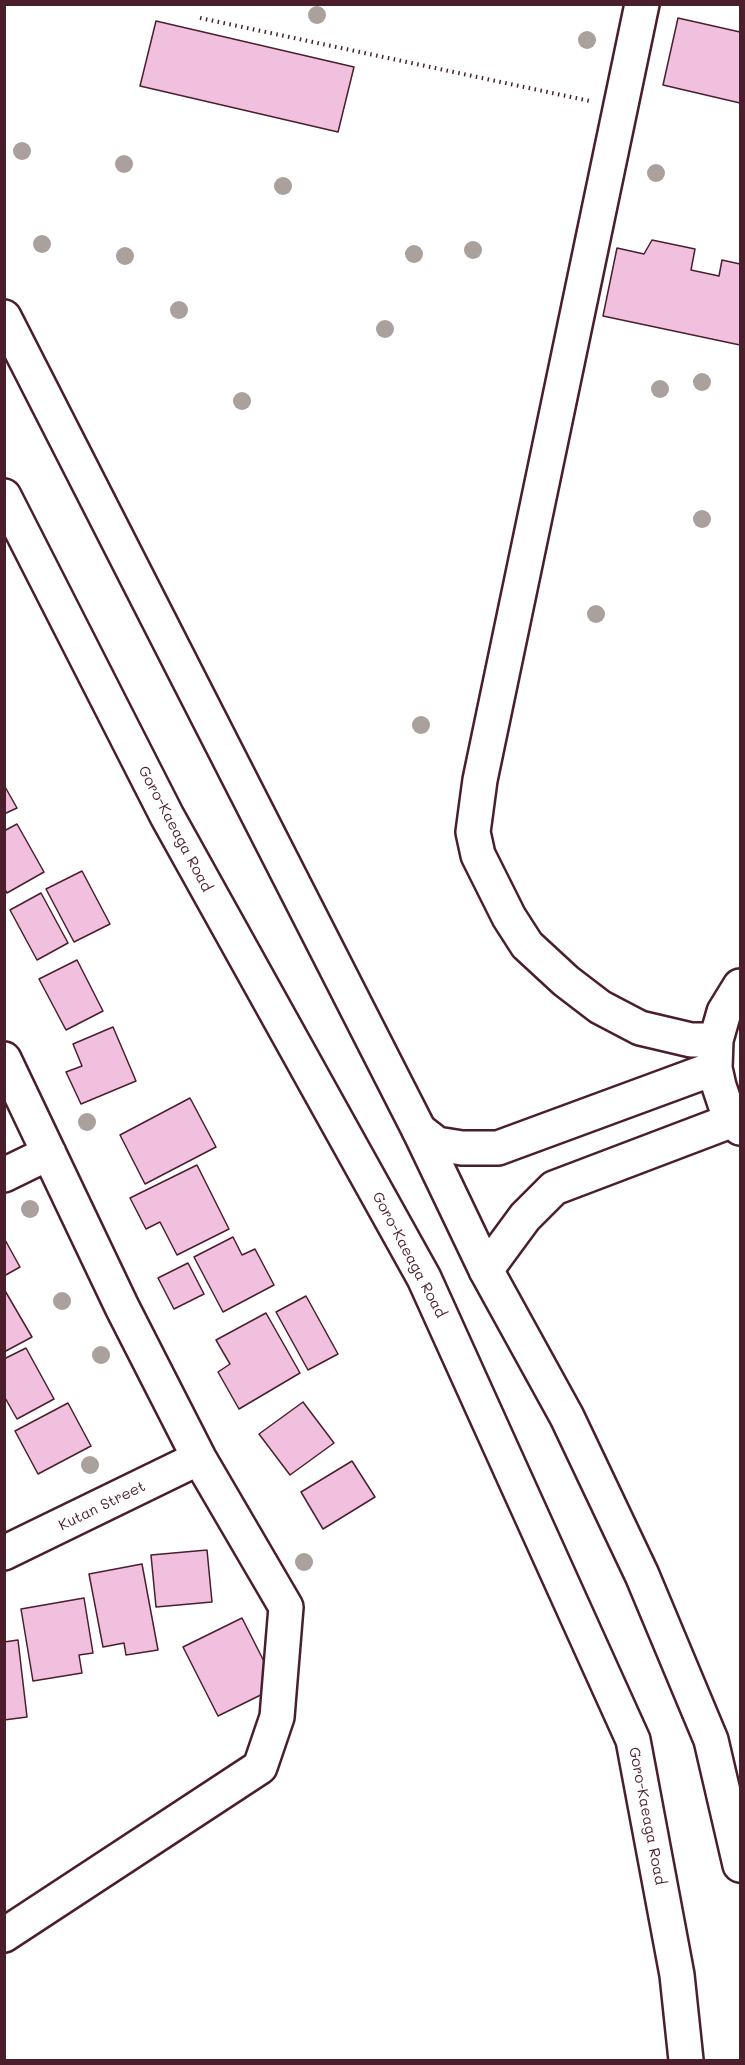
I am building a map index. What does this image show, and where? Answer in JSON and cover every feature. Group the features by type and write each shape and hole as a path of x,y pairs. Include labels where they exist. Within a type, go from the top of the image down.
{"main road":[{"path":"642,4 480,780 473,832 478,855 521,936 527,945 566,981 600,1006 640,1028 691,1040 716,1054"},
{"path":"4,316 419,1130 486,1270 567,1417 642,1575 711,1740 741,1865"},
{"name":"Goro-Kaeaga Road","path":"4,496 167,816 424,1278 633,1740 677,1975 686,2061"},
{"path":"486,1270 525,1217 554,1188 737,1124 719,1086 716,1054 724,1012 741,986"},
{"path":"419,1130 437,1144 462,1148 498,1148 716,1054"},
{"path":"4,1059 122,1307 200,1458 286,1607 277,1717 260,1767 4,1935"},
{"path":"4,1175 49,1153"},
{"name":"Kutan Street","path":"4,1553 200,1458"}],"path":[{"path":"200,18 620,107"}],"building":[{"path":"678,18 740,32 740,103 663,85"},
{"path":"156,21 354,67 338,132 140,86"},
{"path":"652,240 695,249 691,270 719,276 722,260 740,264 740,345 603,316 617,248 644,254"},
{"path":"4,785 17,808 4,814"},
{"path":"17,824 44,872 7,893 4,888 4,831"},
{"path":"82,871 110,924 74,942 46,889"},
{"path":"41,893 68,943 37,960 10,910"},
{"path":"77,960 103,1011 66,1030 39,979"},
{"path":"113,1027 136,1081 81,1104 66,1072 82,1066 73,1044"},
{"path":"190,1098 216,1147 145,1184 120,1135"},
{"path":"197,1165 229,1229 177,1255 160,1222 146,1229 130,1198"},
{"path":"233,1237 242,1255 255,1249 274,1285 223,1312 194,1257"},
{"path":"4,1238 20,1267 4,1276"},
{"path":"188,1263 204,1294 174,1309 158,1278"},
{"path":"4,1289 32,1337 4,1352"},
{"path":"306,1296 338,1354 308,1370 276,1312"},
{"path":"266,1313 300,1373 239,1409 218,1372 230,1364 216,1340"},
{"path":"26,1348 54,1399 17,1419 4,1396 4,1359"},
{"path":"303,1402 334,1443 290,1475 259,1434"},
{"path":"68,1403 91,1446 38,1474 15,1431"},
{"path":"352,1461 375,1497 323,1529 301,1492"},
{"path":"207,1550 212,1602 156,1607 151,1555"},
{"path":"142,1564 158,1650 126,1655 124,1643 103,1647 89,1574"},
{"path":"84,1598 93,1653 79,1655 82,1673 33,1681 21,1609"},
{"path":"242,1618 277,1687 218,1716 183,1647"},
{"path":"18,1640 27,1717 4,1720 4,1642"}]}
